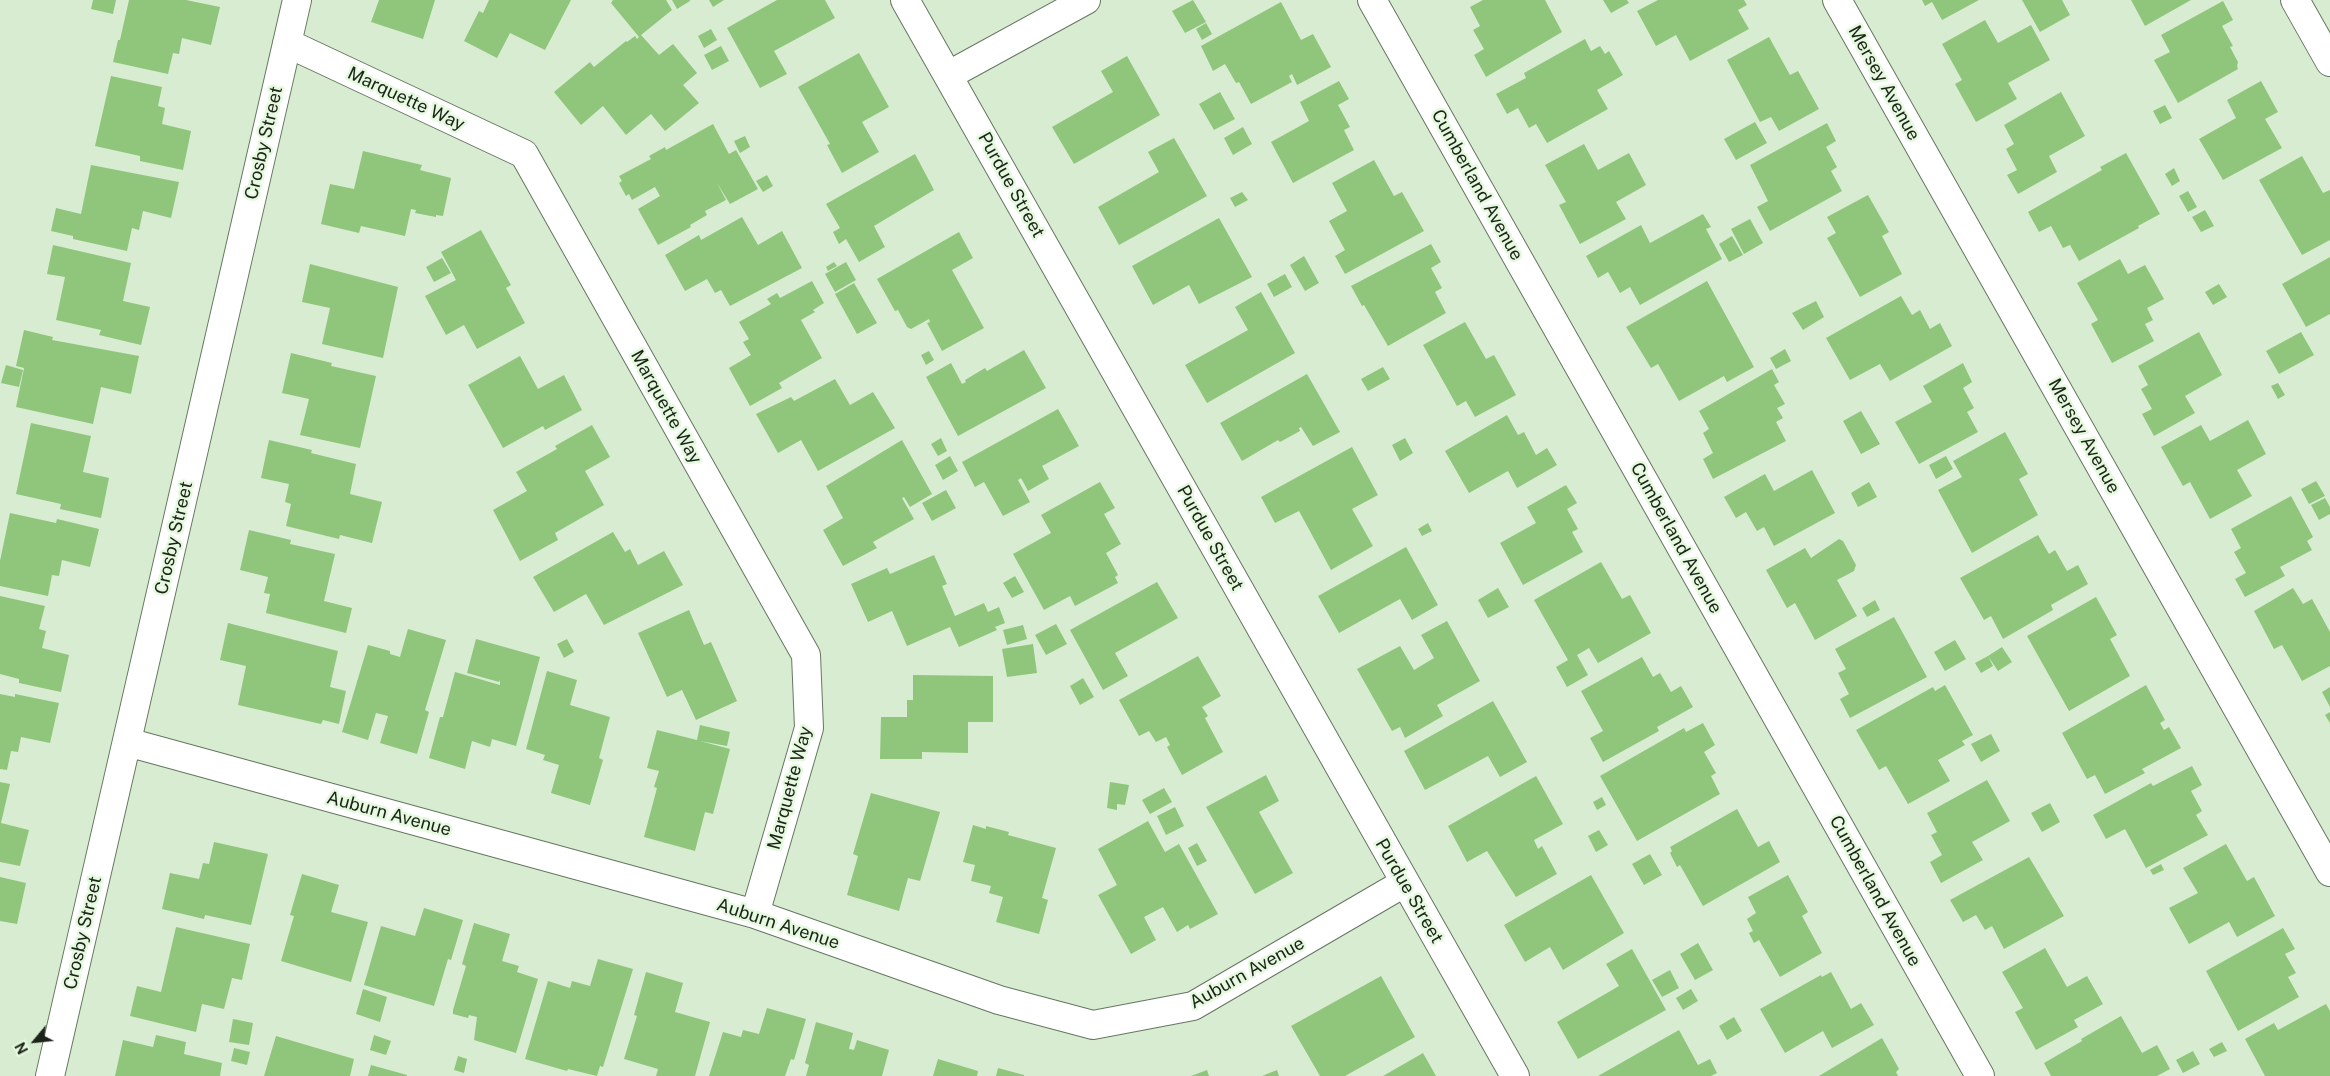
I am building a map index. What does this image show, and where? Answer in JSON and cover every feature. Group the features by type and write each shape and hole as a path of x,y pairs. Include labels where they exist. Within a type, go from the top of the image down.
{"street":[{"name":"Crosby Street","path":"50,1076 297,0"},
{"name":"Purdue Street","path":"905,0 1514,1076"},
{"path":"949,75 1086,0"},
{"name":"Cumberland Avenue","path":"1372,0 1980,1076"},
{"name":"Mersey Avenue","path":"1838,0 2330,872"},
{"path":"2295,0 2330,62"},
{"name":"Marquette Way","path":"287,43 524,154 806,655 809,728 755,914"},
{"name":"Auburn Avenue","path":"127,742 755,914 1000,1000 1094,1025 1193,1006 1404,883"}],"building":[{"path":"93,0 116,0 113,14 91,9"},
{"path":"129,0 186,0 220,7 211,45 182,38 179,54 173,53 168,74 113,62"},
{"path":"379,0 435,0 423,39 371,22"},
{"path":"489,0 571,0 545,50 510,33 497,58 464,41 479,11 483,13"},
{"path":"613,0 666,0 672,10 641,35 659,55 673,44 697,73 683,85 699,103 665,131 651,114 626,135 603,106 581,125 554,92 590,62 594,67 626,41 635,36 637,39 639,37 611,3"},
{"path":"672,0 690,0 690,1 677,9"},
{"path":"709,0 724,0 713,7"},
{"path":"777,0 825,0 835,18 774,51 787,74 760,88 727,28"},
{"path":"1193,0 1206,22 1185,33 1172,11"},
{"path":"1483,0 1545,0 1562,32 1486,77 1474,55 1484,49 1473,30 1480,26 1470,7"},
{"path":"1603,0 1627,0 1629,3 1611,13"},
{"path":"1658,0 1744,0 1747,5 1738,10 1749,29 1690,61 1676,35 1656,46 1637,11"},
{"path":"1922,0 1979,0 1942,20 1932,2 1925,6"},
{"path":"2022,0 2062,0 2070,15 2040,32"},
{"path":"2131,0 2191,0 2145,26"},
{"path":"2223,1 2233,20 2222,26 2233,46 2230,47 2238,62 2238,69 2178,103 2154,60 2170,52 2161,35"},
{"path":"1281,2 1301,40 1313,34 1331,67 1297,85 1292,74 1289,76 1292,82 1251,104 1239,82 1236,83 1225,64 1213,71 1201,46"},
{"path":"1985,20 1998,43 2031,25 2050,60 2008,83 2017,99 1976,122 1955,84 1962,80 1942,44"},
{"path":"1206,23 1212,34 1202,40 1196,29"},
{"path":"711,29 717,40 704,48 698,36"},
{"path":"1769,37 1790,75 1798,71 1819,109 1779,131 1771,117 1760,122 1727,60"},
{"path":"1585,39 1591,51 1600,46 1605,54 1609,51 1623,75 1597,90 1608,109 1547,143 1536,124 1529,128 1518,108 1507,114 1496,94 1526,78 1524,73"},
{"path":"721,46 729,61 712,70 704,55"},
{"path":"859,53 889,107 862,122 879,152 842,173 827,145 830,144 798,87"},
{"path":"1127,56 1160,115 1074,164 1052,127 1113,92 1101,71"},
{"path":"111,76 162,87 158,106 165,108 162,124 191,131 183,170 140,161 140,156 95,146"},
{"path":"1339,81 1349,99 1338,105 1350,127 1344,130 1354,150 1293,183 1271,142 1309,121 1300,102"},
{"path":"2261,81 2278,112 2265,119 2282,148 2223,180 2199,139 2236,118 2227,100"},
{"path":"1220,92 1235,119 1214,130 1199,104"},
{"path":"2061,92 2085,136 2049,156 2057,172 2018,194 2007,175 2017,170 2006,149 2014,144 2004,125"},
{"path":"2165,105 2172,118 2160,124 2153,111"},
{"path":"1755,122 1767,143 1736,160 1724,139"},
{"path":"1827,123 1836,141 1826,147 1837,167 1831,171 1842,191 1770,231 1757,207 1768,201 1750,165"},
{"path":"713,124 729,154 736,150 758,189 730,204 717,183 726,200 705,211 707,215 690,225 691,227 658,245 638,209 660,196 655,187 632,200 629,194 626,196 619,183 622,181 619,176 651,159 649,156 665,147 666,150"},
{"path":"1243,127 1252,144 1233,155 1224,138"},
{"path":"745,136 750,147 740,153 734,141"},
{"path":"1174,138 1207,196 1119,245 1098,207 1159,172 1148,152"},
{"path":"1584,144 1598,170 1629,153 1646,185 1616,202 1626,219 1580,244 1559,205 1566,202 1545,165"},
{"path":"363,151 422,165 420,170 451,178 443,216 436,215 436,217 415,213 416,210 411,209 405,236 361,226 359,233 321,224 330,184 354,189"},
{"path":"2126,153 2160,214 2138,226 2139,228 2079,261 2070,245 2063,248 2051,226 2039,232 2028,212 2102,170 2100,167"},
{"path":"915,154 934,190 874,226 885,247 859,262 846,239 839,244 833,232 840,228 826,204"},
{"path":"2302,156 2323,193 2330,190 2330,240 2302,255 2259,180"},
{"path":"1374,160 1394,196 1402,192 1424,231 1345,274 1335,256 1345,250 1329,221 1347,211 1332,183"},
{"path":"91,165 179,182 171,218 143,211 139,230 132,228 127,251 73,239 73,236 51,231 56,208 81,214"},
{"path":"2174,168 2180,181 2172,186 2165,174"},
{"path":"767,175 773,186 763,192 756,181"},
{"path":"2188,191 2197,207 2188,212 2179,196"},
{"path":"1242,192 1248,200 1235,207 1230,198"},
{"path":"1868,195 1889,232 1882,236 1902,274 1860,297 1827,238 1836,233 1827,217"},
{"path":"2205,210 2214,226 2201,232 2192,217"},
{"path":"1703,214 1711,227 1706,229 1722,259 1640,305 1630,287 1620,293 1608,272 1598,278 1586,256 1641,225 1650,243"},
{"path":"742,217 758,245 782,231 802,268 730,306 721,290 715,293 707,279 685,291 665,255 699,235 701,240"},
{"path":"1219,218 1252,277 1199,304 1189,285 1153,305 1132,266"},
{"path":"1750,219 1763,243 1744,254 1731,229"},
{"path":"481,230 511,285 506,288 525,323 477,349 464,325 446,335 425,296 456,280 441,252"},
{"path":"959,232 973,258 952,270 984,328 942,351 927,323 930,322 929,319 911,329 907,327 898,310 895,311 877,279"},
{"path":"1732,236 1743,255 1729,262 1719,244"},
{"path":"1431,244 1441,262 1431,268 1442,288 1435,292 1446,313 1388,346 1351,286"},
{"path":"53,245 131,263 123,301 150,307 141,345 99,335 101,330 56,320 65,277 47,274"},
{"path":"1304,256 1319,283 1305,291 1290,265"},
{"path":"2330,257 2330,314 2306,327 2282,284"},
{"path":"442,258 451,273 434,282 426,267"},
{"path":"2120,259 2128,274 2145,265 2164,299 2147,308 2153,320 2145,324 2154,341 2112,363 2091,324 2098,320 2077,283"},
{"path":"834,262 837,266 828,271 826,267"},
{"path":"846,262 856,280 835,292 825,274"},
{"path":"310,264 398,287 383,358 322,344 330,308 302,302"},
{"path":"1285,274 1292,287 1274,297 1267,284"},
{"path":"812,281 824,303 813,310 815,312 801,320 822,358 779,383 782,388 750,406 729,368 751,355 743,342 749,339 739,322 771,304 767,299 777,293 780,298"},
{"path":"1707,281 1754,367 1727,382 1724,376 1679,401 1658,364 1651,368 1626,327"},
{"path":"854,283 877,323 857,334 835,294"},
{"path":"2219,284 2227,297 2213,305 2205,292"},
{"path":"1261,292 1295,353 1207,403 1185,365 1248,330 1235,307"},
{"path":"1901,296 1912,315 1920,310 1930,329 1940,323 1952,346 1890,381 1880,364 1850,380 1826,338"},
{"path":"1816,301 1824,317 1803,330 1792,313"},
{"path":"1465,322 1486,359 1494,355 1516,395 1475,417 1466,401 1457,406 1423,345"},
{"path":"24,330 53,337 52,340 139,356 131,394 101,387 93,424 16,407 24,368 16,366"},
{"path":"2199,332 2222,375 2185,396 2195,413 2154,436 2142,414 2152,409 2141,389 2148,385 2138,366"},
{"path":"2301,332 2314,355 2279,374 2266,351"},
{"path":"1785,349 1791,361 1776,369 1770,358"},
{"path":"1024,350 1046,388 958,436 926,377 951,363 962,384 966,382 965,380 985,368 987,371"},
{"path":"929,351 934,360 926,365 921,355"},
{"path":"291,353 332,363 331,366 376,376 360,448 300,435 309,399 282,393"},
{"path":"520,356 538,389 564,375 582,410 545,430 543,426 503,448 468,385"},
{"path":"1963,363 1972,382 1963,388 1974,408 1967,412 1978,432 1919,464 1895,422 1932,402 1923,386"},
{"path":"6,365 23,370 19,387 1,383"},
{"path":"1383,367 1390,379 1368,391 1361,379"},
{"path":"1772,369 1779,382 1774,385 1785,404 1777,408 1783,418 1776,422 1786,441 1713,479 1703,459 1713,453 1703,433 1709,429 1699,411"},
{"path":"1307,374 1340,432 1313,446 1301,427 1299,428 1300,431 1280,442 1278,440 1242,461 1220,423"},
{"path":"835,379 850,405 873,392 895,428 818,471 801,440 778,453 756,414 791,397 794,401"},
{"path":"2278,383 2285,395 2278,399 2271,386"},
{"path":"1058,409 1079,446 1042,466 1049,479 1028,491 1021,478 1018,480 1030,502 1003,516 984,482 975,487 962,462"},
{"path":"1861,411 1880,444 1861,454 1843,421"},
{"path":"1507,415 1518,435 1524,432 1536,455 1547,448 1557,465 1517,488 1508,471 1469,493 1445,451"},
{"path":"2248,420 2266,454 2237,470 2252,496 2210,519 2190,482 2183,486 2161,447 2201,425 2210,441"},
{"path":"31,423 91,436 83,472 109,478 101,518 60,509 61,504 16,494"},
{"path":"592,425 610,457 585,471 604,505 555,533 558,540 520,561 493,510 527,491 516,472 557,449 555,446"},
{"path":"2005,432 2028,474 2019,479 2038,515 1972,553 1938,490 1962,477 1953,461"},
{"path":"941,438 947,451 938,456 931,444"},
{"path":"1405,438 1413,453 1400,461 1392,445"},
{"path":"269,440 312,450 311,453 356,464 350,494 382,502 372,543 340,535 339,539 286,526 291,504 285,502 289,484 261,478"},
{"path":"902,440 932,494 910,507 904,497 902,498 914,519 873,542 877,548 843,566 823,530 843,518 826,486"},
{"path":"1352,447 1378,495 1352,509 1373,546 1331,570 1299,511 1275,523 1261,497"},
{"path":"950,456 958,471 943,480 935,465"},
{"path":"1946,456 1953,469 1936,479 1929,465"},
{"path":"1812,470 1835,513 1774,546 1764,527 1757,531 1746,512 1736,518 1724,497 1765,474 1774,491"},
{"path":"2316,481 2325,496 2309,504 2301,489"},
{"path":"1100,482 1115,508 1104,514 1121,544 1106,553 1118,575 1115,577 1118,583 1075,606 1070,596 1044,610 1013,554 1051,533 1041,515"},
{"path":"1869,482 1877,497 1858,507 1851,493"},
{"path":"1566,485 1577,503 1567,509 1578,529 1572,532 1583,552 1523,585 1500,543 1536,523 1527,507"},
{"path":"946,490 956,508 932,521 922,503"},
{"path":"2291,496 2313,537 2307,541 2312,550 2280,567 2285,576 2245,597 2235,579 2246,573 2234,552 2241,548 2231,529"},
{"path":"2325,498 2330,507 2330,514 2319,520 2311,505"},
{"path":"10,513 56,523 57,519 99,529 90,567 62,560 59,576 52,575 48,596 0,586 0,561"},
{"path":"1428,523 1432,531 1422,536 1418,529"},
{"path":"249,530 291,540 290,544 335,554 324,601 352,608 346,633 266,613 270,594 264,593 268,577 240,570"},
{"path":"613,532 625,552 630,549 638,565 664,551 683,585 604,625 586,594 554,612 533,577"},
{"path":"2038,535 2049,554 2055,550 2067,571 2078,565 2088,584 2051,605 2053,610 2003,639 1991,616 1984,620 1960,578"},
{"path":"1839,539 1843,541 1856,565 1854,571 1837,580 1857,616 1815,640 1795,603 1787,608 1766,570 1805,548 1811,558"},
{"path":"1406,547 1438,605 1412,620 1400,599 1339,633 1318,596"},
{"path":"934,555 947,584 942,586 955,616 984,603 988,612 999,607 1005,623 995,627 997,630 959,647 950,627 907,646 892,611 868,622 851,584 887,568 890,574"},
{"path":"1601,562 1622,599 1630,595 1651,633 1598,663 1589,648 1577,655 1588,675 1567,687 1556,667 1568,660 1534,600"},
{"path":"1015,576 1024,592 1012,598 1003,583"},
{"path":"1157,582 1178,618 1115,653 1128,676 1103,690 1070,630"},
{"path":"1498,588 1509,607 1488,618 1478,600"},
{"path":"2293,588 2303,604 2312,599 2330,632 2330,666 2302,681 2282,645 2274,649 2254,611"},
{"path":"0,596 45,606 39,629 46,631 42,648 69,655 61,692 19,683 19,679 0,674"},
{"path":"2096,597 2117,635 2110,639 2130,676 2069,711 2027,636"},
{"path":"1875,600 1880,610 1867,617 1862,608"},
{"path":"689,610 704,645 711,642 737,701 696,720 682,690 667,697 638,633"},
{"path":"1894,617 1927,677 1850,718 1840,699 1849,694 1838,673 1846,669 1835,649"},
{"path":"1447,621 1480,681 1437,705 1443,716 1405,738 1400,727 1392,731 1357,669 1400,646 1414,670 1434,658 1421,635"},
{"path":"228,623 338,651 330,687 346,691 339,724 323,720 321,724 238,705 246,666 220,660"},
{"path":"1056,624 1067,644 1046,655 1035,635"},
{"path":"1023,625 1027,639 1007,645 1003,630"},
{"path":"408,629 446,640 425,710 429,712 417,754 380,743 388,716 376,713 368,740 342,732 368,645 390,651 390,654 400,657"},
{"path":"476,639 540,657 516,746 492,739 490,747 472,741 465,769 429,758 440,717 443,717 455,672 500,685 500,680 499,682 467,673"},
{"path":"567,639 574,652 564,658 557,644"},
{"path":"1955,640 1966,659 1945,671 1934,652"},
{"path":"1033,644 1037,673 1007,677 1002,649"},
{"path":"2002,647 2012,662 1998,671 1988,656"},
{"path":"1198,656 1221,696 1202,707 1208,716 1205,718 1223,752 1182,775 1167,747 1170,745 1166,737 1156,742 1149,731 1139,736 1119,700"},
{"path":"1988,656 1993,666 1981,673 1975,663"},
{"path":"1642,657 1653,677 1660,673 1671,692 1681,686 1693,707 1657,727 1659,731 1603,762 1590,738 1603,731 1581,691"},
{"path":"547,671 577,680 570,705 610,717 599,758 603,760 590,805 551,793 559,765 543,760 545,755 526,749"},
{"path":"913,675 993,676 993,722 968,722 968,753 922,752 922,759 880,759 881,717 907,717 907,700 913,700"},
{"path":"1083,678 1094,697 1080,705 1070,686"},
{"path":"1945,685 1973,735 1962,741 1965,745 1938,760 1950,781 1908,804 1886,766 1879,770 1856,730 1933,687 1935,691"},
{"path":"2146,685 2165,720 2160,723 2164,730 2169,727 2181,748 2142,769 2145,773 2105,794 2095,775 2087,779 2062,733"},
{"path":"2330,687 2330,707 2322,692"},
{"path":"0,694 15,697 15,694 59,703 50,743 21,737 18,752 11,751 7,770 0,769"},
{"path":"1493,701 1527,762 1500,777 1488,756 1425,790 1404,751"},
{"path":"2330,712 2330,723 2325,715"},
{"path":"1703,723 1715,745 1704,752 1716,773 1711,776 1720,794 1637,841 1600,776 1684,728 1686,732"},
{"path":"700,725 730,732 727,746 700,741 730,749 713,814 705,812 695,851 644,837 657,788 654,787 659,771 647,768 657,730 697,740"},
{"path":"1991,734 2000,751 1981,762 1971,744"},
{"path":"2192,766 2202,785 2191,791 2202,811 2196,815 2208,835 2146,868 2125,829 2106,839 2093,815 2151,783 2153,786"},
{"path":"1266,775 1279,801 1259,812 1293,873 1255,894 1206,807"},
{"path":"1536,776 1563,824 1534,840 1538,849 1542,846 1557,874 1516,897 1487,851 1467,862 1448,826"},
{"path":"1987,780 2010,821 1972,842 1983,860 1941,883 1930,862 1942,855 1931,835 1937,832 1927,813"},
{"path":"0,782 10,784 1,823 29,830 20,866 0,862"},
{"path":"1110,782 1129,785 1125,805 1117,804 1117,810 1107,808"},
{"path":"1164,788 1172,802 1150,814 1142,800"},
{"path":"871,793 940,812 920,881 908,878 899,911 847,895 858,856 853,854"},
{"path":"1602,797 1606,805 1597,810 1593,802"},
{"path":"2050,803 2060,822 2042,832 2031,813"},
{"path":"1175,807 1184,826 1166,835 1157,816"},
{"path":"1737,809 1758,847 1769,841 1780,862 1703,906 1680,865 1677,867 1670,853 1672,851 1670,847"},
{"path":"1148,821 1165,852 1179,844 1218,914 1190,929 1188,925 1177,932 1163,907 1144,917 1156,940 1131,954 1098,895 1117,885 1098,849"},
{"path":"973,825 1009,832 1008,835 1056,848 1042,898 1048,900 1039,934 996,922 1003,897 989,893 991,886 971,881 975,865 963,862"},
{"path":"1599,830 1608,845 1596,852 1588,836"},
{"path":"214,842 268,854 251,925 205,915 204,919 162,909 170,873 199,879 203,863 209,864"},
{"path":"1197,843 1207,861 1197,866 1188,848"},
{"path":"2226,844 2247,881 2254,877 2275,916 2237,937 2229,922 2189,944 2169,908 2198,893 2183,868"},
{"path":"1650,854 1662,875 1644,885 1632,864"},
{"path":"2029,857 2064,916 2004,949 1992,926 1985,930 1976,915 1963,922 1950,900"},
{"path":"2161,864 2164,870 2153,875 2150,870"},
{"path":"302,874 339,885 331,912 368,922 351,982 281,961 294,916 290,915"},
{"path":"1591,875 1624,933 1563,970 1550,947 1525,962 1504,925"},
{"path":"1788,875 1808,912 1802,916 1822,953 1780,977 1759,940 1754,943 1749,933 1753,931 1747,919 1756,913 1748,897"},
{"path":"0,877 26,883 17,924 0,921"},
{"path":"424,908 463,920 451,960 448,959 434,1006 364,985 381,926 415,936"},
{"path":"474,923 510,934 502,961 519,966 517,972 538,979 516,1053 474,1040 477,1017 469,1015 468,1018 453,1014 466,966 462,964"},
{"path":"176,927 250,944 242,980 232,978 224,1009 202,1004 196,1032 130,1016 137,986 161,992"},
{"path":"2283,928 2295,949 2285,954 2296,973 2288,977 2299,997 2238,1031 2206,971"},
{"path":"1698,943 1713,970 1695,980 1680,954"},
{"path":"2045,948 2067,987 2087,976 2103,1004 2074,1020 2078,1027 2036,1050 2015,1012 2023,1008 2002,972"},
{"path":"1632,949 1666,1010 1578,1059 1557,1022 1619,986 1606,964"},
{"path":"598,959 633,969 603,1067 600,1066 597,1076 568,1069 567,1071 525,1059 548,981 570,988 572,981 590,986"},
{"path":"1670,970 1679,988 1662,997 1652,980"},
{"path":"646,972 683,983 675,1012 710,1022 695,1076 656,1076 658,1069 624,1059 637,1016 634,1015"},
{"path":"1831,972 1851,1009 1861,1003 1874,1025 1832,1048 1823,1031 1785,1053 1760,1009 1821,975 1822,977"},
{"path":"1381,976 1415,1037 1345,1076 1320,1076 1291,1026"},
{"path":"363,989 387,997 380,1022 356,1014"},
{"path":"1691,989 1698,1001 1683,1010 1676,998"},
{"path":"2326,1004 2330,1011 2330,1076 2265,1076 2245,1039 2274,1023 2278,1030"},
{"path":"767,1008 806,1019 794,1060 791,1059 785,1076 709,1076 723,1032 741,1037 743,1030 759,1034"},
{"path":"2121,1016 2142,1053 2157,1045 2170,1069 2157,1076 2051,1076 2044,1063"},
{"path":"1734,1017 1742,1031 1727,1040 1719,1026"},
{"path":"233,1019 253,1023 249,1045 229,1042"},
{"path":"816,1022 853,1033 849,1049 854,1050 857,1040 889,1050 882,1076 806,1076 809,1065 805,1063"},
{"path":"1679,1030 1698,1065 1710,1059 1717,1073 1711,1076 1598,1076"},
{"path":"156,1035 186,1042 184,1054 222,1063 220,1076 115,1076 123,1040 153,1047"},
{"path":"374,1035 391,1041 386,1055 370,1050"},
{"path":"276,1036 354,1059 350,1076 264,1076"},
{"path":"1882,1038 1899,1069 1896,1072 1898,1076 1819,1076"},
{"path":"2222,1042 2227,1051 2214,1057 2209,1049"},
{"path":"234,1048 250,1052 247,1065 231,1061"},
{"path":"2193,1051 2200,1064 2183,1073 2176,1060"},
{"path":"1423,1053 1436,1076 1383,1076"},
{"path":"458,1056 467,1059 464,1073 454,1070"},
{"path":"938,1059 978,1071 977,1076 933,1076"},
{"path":"371,1065 407,1075 407,1076 368,1076"},
{"path":"998,1068 1024,1075 1024,1076 996,1076"},
{"path":"1207,1070 1209,1076 1191,1076"},
{"path":"1277,1070 1279,1076 1262,1076"}]}
